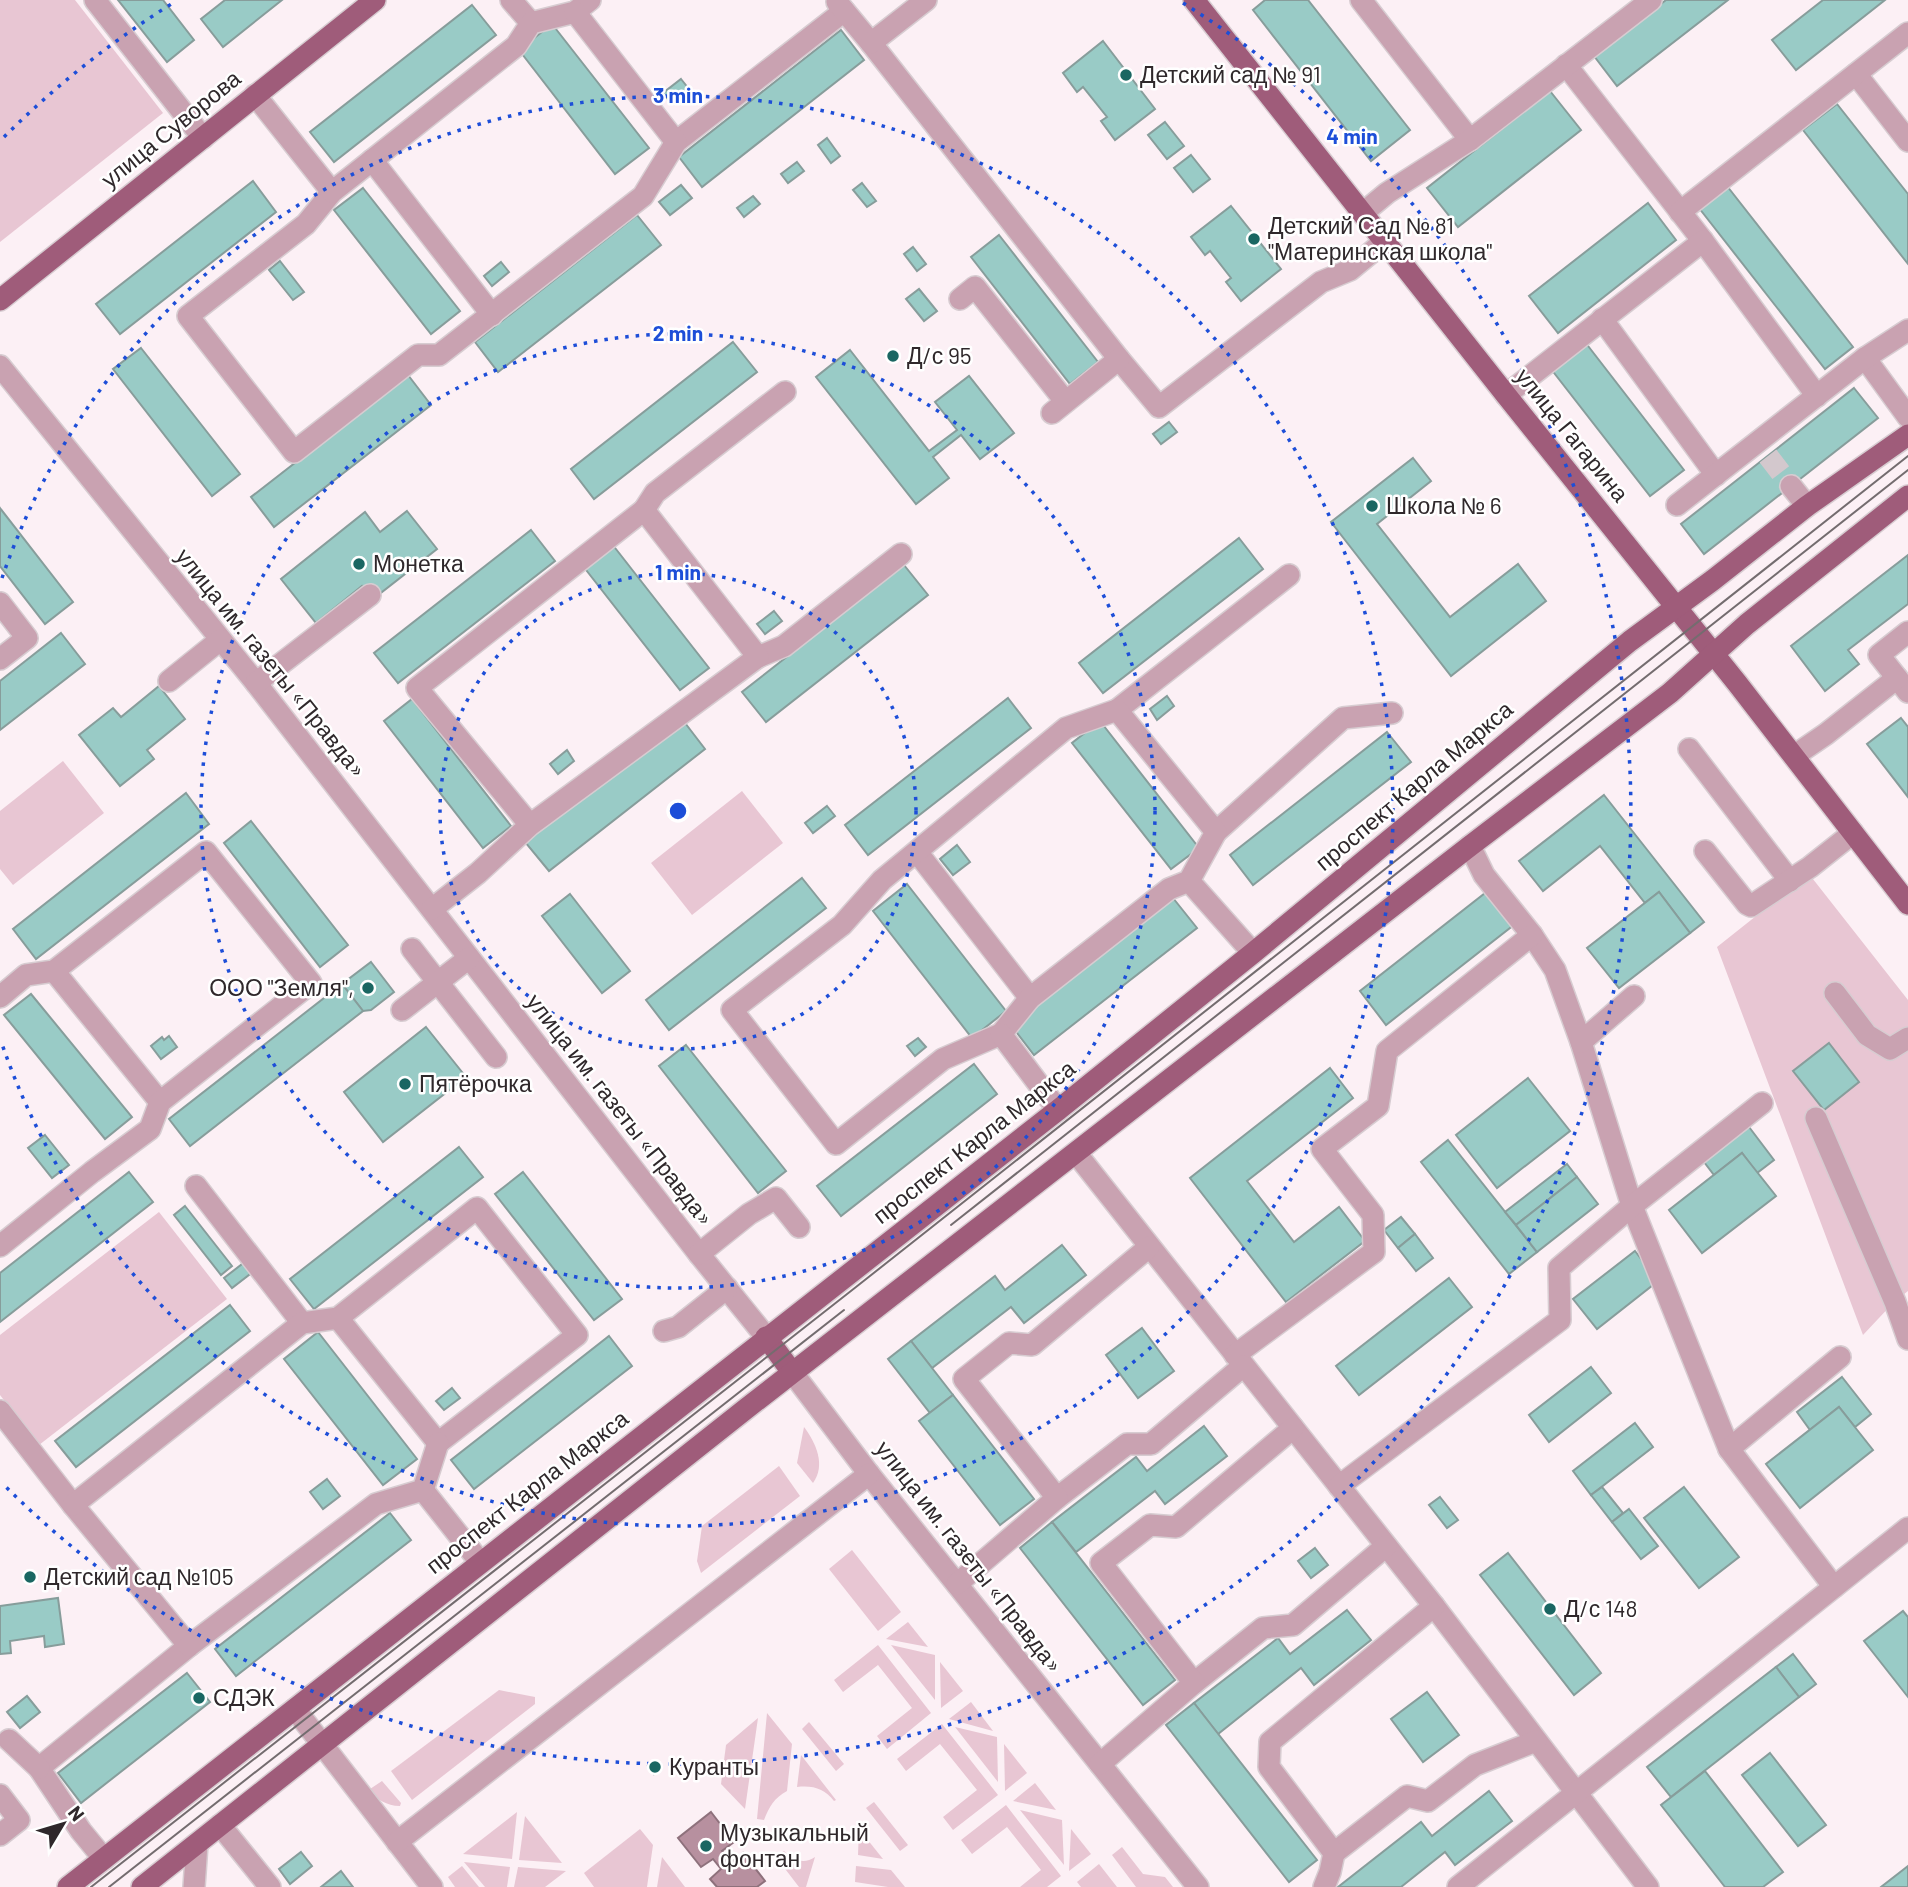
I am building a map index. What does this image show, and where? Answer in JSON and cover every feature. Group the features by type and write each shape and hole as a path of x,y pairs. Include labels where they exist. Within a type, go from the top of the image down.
{"main road":[{"name":"улица Суворова","path":"0,300 375,0"},
{"name":"улица Гагарина","path":"1194,0 1654,578 1908,904"},
{"name":"проспект Карла Маркса","path":"68,1887 1058,1110 1630,641 1807,506 1908,435"},
{"path":"142,1887 792,1372 1670,693 1747,624 1908,496"},
{"name":"улица им. газеты «Правда»","path":"766,1338 792,1372"}],"street":[{"path":"95,0 203,138"},
{"path":"511,0 531,23"},
{"path":"872,43 926,0"},
{"path":"1360,0 1469,139"},
{"path":"1363,212 1469,139 1651,0"},
{"path":"676,142 582,6 531,23 516,46 332,192 306,224 188,316 294,452 418,355 439,355 643,196 676,142 840,6 1159,407 1321,282 1350,270 1385,241"},
{"path":"1680,212 1908,33"},
{"path":"1566,65 1703,241 1816,396"},
{"path":"1856,74 1908,141"},
{"path":"255,94 332,192"},
{"path":"372,160 492,315"},
{"path":"1506,395 1703,241"},
{"path":"960,299 975,287 1059,407 1119,359"},
{"path":"1602,319 1716,475"},
{"path":"1677,505 1716,475 1763,448 1816,396 1865,358 1908,330"},
{"path":"1865,358 1908,416"},
{"name":"улица им. газеты «Правда»","path":"0,366 256,683 766,1338"},
{"path":"530,825 417,688 644,510 655,493 785,392"},
{"path":"1791,486 1807,506"},
{"path":"644,510 758,657"},
{"path":"432,909 478,873 530,825 758,657 784,646 901,554"},
{"path":"1289,575 1117,710 1066,728 882,880 842,925 732,1010 836,1143 943,1059 1001,1034 1030,998 1169,889 1189,881 1216,832 1343,718 1392,713"},
{"path":"256,683 370,595"},
{"path":"0,603 27,638 0,659"},
{"path":"1794,756 1902,685 1879,655 1908,632"},
{"path":"169,681 220,640"},
{"path":"1117,710 1216,832"},
{"path":"1689,749 1790,881"},
{"path":"1705,851 1746,904 1751,906 1790,881 1853,833"},
{"path":"1470,846 1484,875 1532,934 1555,970 1581,1042 1632,1206 1729,1449 1834,1587"},
{"path":"0,997 26,975 54,971 206,852 311,983 160,1102 150,1129 0,1246"},
{"path":"917,852 1030,998"},
{"path":"1189,881 1252,953"},
{"path":"957,1584 1057,1498 1127,1444 1151,1444 1239,1360 1374,1252 1373,1215 1322,1149 1378,1106 1387,1051 1532,934"},
{"path":"412,949 496,1057"},
{"path":"402,1010 469,958"},
{"path":"54,971 160,1102"},
{"path":"1835,993 1867,1035 1890,1049 1908,1038"},
{"path":"1581,1042 1634,996"},
{"path":"1001,1034 1058,1110"},
{"path":"1339,1486 1560,1320 1559,1268 1762,1103"},
{"path":"1816,1118 1895,1302 1908,1339"},
{"path":"1076,1153 1434,1606 1648,1887"},
{"path":"196,1186 302,1323"},
{"path":"699,1254 749,1214 776,1198 799,1227"},
{"path":"73,1505 302,1323 338,1318 477,1208 577,1335 438,1443 423,1490"},
{"path":"1057,1498 964,1379 1009,1343 1032,1345 1149,1247"},
{"path":"664,1331 678,1327 727,1288"},
{"path":"338,1318 438,1443"},
{"path":"1729,1449 1840,1357"},
{"name":"улица им. газеты «Правда»","path":"792,1372 869,1474 1198,1887"},
{"path":"0,1412 189,1646"},
{"path":"1194,1683 1101,1563 1150,1525 1176,1527 1293,1429"},
{"path":"397,1842 869,1474"},
{"path":"423,1490 480,1563"},
{"path":"39,1768 189,1646 376,1504 423,1490"},
{"path":"1458,1887 1908,1528"},
{"path":"1100,1763 1263,1628 1293,1625 1386,1546"},
{"path":"1334,1853 1269,1767 1270,1742 1434,1606"},
{"path":"295,1709 432,1887"},
{"path":"9,1740 39,1768 81,1831 104,1859"},
{"path":"1324,1887 1334,1853 1407,1796 1428,1801 1475,1765 1536,1741"},
{"path":"0,1795 19,1820 0,1835"},
{"path":"220,1825 270,1887"},
{"path":"194,1887 197,1844"}],"shaded area":[{"path":"0,0 75,0 163,113 0,242"},
{"path":"63,761 104,813 13,885 0,869 0,811"},
{"path":"742,791 783,843 692,915 651,863"},
{"path":"1809,874 1908,1000 1908,1291 1863,1335 1717,947"},
{"path":"159,1212 227,1299 39,1445 0,1395 0,1335"},
{"path":"804,1427 818,1454 819,1469 813,1483 797,1463"},
{"path":"779,1466 800,1496 701,1573 697,1561 702,1526"},
{"path":"852,1550 901,1612 878,1631 829,1569"},
{"path":"908,1622 928,1647 886,1639"},
{"path":"878,1645 931,1713 887,1749 877,1736 912,1708 878,1665 843,1692 834,1680"},
{"path":"891,1645 935,1655 935,1700"},
{"path":"940,1662 963,1691 941,1708"},
{"path":"499,1690 535,1697 535,1704 412,1800 391,1771"},
{"path":"971,1702 993,1731 949,1719"},
{"path":"767,1713 792,1744 787,1791 772,1803 764,1820 757,1819"},
{"path":"758,1718 745,1809 721,1784 726,1745"},
{"path":"809,1722 844,1764 836,1771 802,1729"},
{"path":"942,1724 998,1795 953,1830 943,1817 977,1790 940,1744 906,1771 897,1759"},
{"path":"955,1727 997,1737 998,1782"},
{"path":"1004,1744 1027,1773 1005,1791"},
{"path":"801,1755 836,1800 818,1789 797,1787"},
{"path":"382,1781 401,1803 400,1806 386,1803 367,1791"},
{"path":"1035,1783 1056,1810 1013,1801"},
{"path":"874,1802 908,1845 900,1851 866,1808"},
{"path":"1006,1805 1061,1876 1047,1887 1020,1887 1041,1870 1007,1827 972,1854 961,1840"},
{"path":"1020,1810 1062,1820 1064,1865"},
{"path":"517,1812 512,1859 463,1854"},
{"name":"Музыкальный фонтан","path":"711,1812 734,1842 722,1851 731,1862 743,1853 765,1881 757,1887 717,1887 710,1879 721,1869 713,1859 701,1867 678,1838"},
{"path":"525,1816 562,1863 519,1860"},
{"path":"640,1829 653,1845 647,1887 594,1887 584,1873"},
{"path":"859,1829 883,1859 858,1855"},
{"path":"1071,1829 1091,1854 1069,1871"},
{"path":"1122,1847 1143,1874 1165,1877 1173,1887 1136,1887 1112,1855"},
{"path":"784,1851 798,1860 807,1861 815,1857 806,1887 799,1887 776,1857"},
{"path":"662,1857 685,1887 657,1887"},
{"path":"464,1862 510,1867 507,1887 485,1887"},
{"path":"1099,1864 1117,1887 1081,1887 1077,1882"},
{"path":"462,1866 479,1887 455,1887 448,1877"},
{"path":"856,1866 891,1870 905,1887 855,1882"},
{"path":"518,1867 566,1871 545,1887 514,1887"}],"building":[{"path":"118,0 163,0 194,40 167,62"},
{"path":"225,0 282,0 223,47 201,19"},
{"path":"1265,0 1308,0 1410,130 1371,161 1253,10"},
{"path":"1666,0 1728,0 1617,86 1594,56"},
{"path":"1823,0 1885,0 1796,70 1772,40"},
{"path":"472,5 496,35 334,162 310,132"},
{"path":"552,24 649,148 615,174 519,50"},
{"path":"841,30 864,60 702,187 679,157"},
{"path":"1103,41 1155,109 1115,140 1101,121 1107,117 1083,87 1077,92 1063,73"},
{"path":"681,79 689,89 671,103 663,93"},
{"path":"1550,91 1581,130 1458,227 1427,188"},
{"path":"1837,104 1908,194 1908,264 1803,130"},
{"path":"1165,122 1184,146 1167,159 1148,135"},
{"path":"827,138 840,156 831,163 818,145"},
{"path":"1191,155 1210,179 1193,192 1174,168"},
{"path":"797,162 804,171 788,183 781,174"},
{"path":"253,181 276,212 120,334 96,304"},
{"path":"862,183 876,201 867,207 853,190"},
{"path":"681,185 692,198 670,215 659,202"},
{"path":"1727,186 1853,347 1825,369 1699,208"},
{"path":"363,188 460,311 431,334 334,210"},
{"path":"753,196 760,204 744,217 737,208"},
{"path":"1648,203 1676,240 1558,333 1529,296"},
{"path":"1231,206 1281,269 1241,301 1226,282 1231,278 1210,251 1205,255 1191,237"},
{"path":"637,215 661,245 498,372 475,342"},
{"path":"999,235 1098,362 1070,384 971,257"},
{"path":"913,247 926,264 917,271 904,254"},
{"path":"280,261 304,292 293,300 269,270"},
{"path":"501,262 509,272 492,286 484,276"},
{"path":"919,289 937,311 924,321 906,299"},
{"path":"733,342 757,372 594,499 571,469"},
{"path":"1585,342 1684,470 1650,496 1551,369"},
{"path":"141,348 240,474 212,496 113,369"},
{"path":"850,350 929,451 957,430 935,402 969,376 1014,433 980,459 961,435 933,457 949,478 916,504 816,377"},
{"path":"408,375 431,405 274,527 251,497"},
{"path":"1854,388 1878,418 1704,554 1681,524"},
{"path":"1169,422 1177,432 1161,444 1153,434"},
{"path":"1413,458 1431,481 1377,524 1450,617 1518,564 1546,601 1451,676 1331,522"},
{"path":"0,508 73,602 45,624 0,566"},
{"name":"Монетка","path":"407,511 437,549 373,599 362,586 316,623 281,579 365,512 380,532"},
{"path":"531,530 555,561 398,683 374,653"},
{"path":"1239,538 1263,569 1103,693 1079,663"},
{"path":"612,544 709,668 680,690 583,566"},
{"path":"1908,555 1908,604 1848,650 1859,664 1825,691 1791,646"},
{"path":"904,565 928,595 766,722 742,692"},
{"path":"774,611 782,621 765,634 757,624"},
{"path":"61,633 85,664 0,730 0,681"},
{"path":"159,686 185,719 147,750 154,759 120,786 79,735 113,708 121,717"},
{"path":"1167,696 1174,706 1157,720 1150,709"},
{"path":"1008,698 1031,728 868,855 845,825"},
{"path":"412,699 511,826 483,848 384,721"},
{"path":"1901,718 1908,727 1908,797 1867,744"},
{"path":"682,719 705,749 549,871 525,842"},
{"path":"1100,721 1199,848 1171,869 1072,743"},
{"path":"1387,732 1411,762 1253,885 1230,855"},
{"path":"567,750 574,761 558,774 550,764"},
{"path":"186,793 209,824 36,959 13,929"},
{"path":"1604,795 1704,922 1690,933 1659,892 1645,903 1600,846 1543,891 1519,861"},
{"path":"827,806 835,816 813,833 805,823"},
{"path":"251,821 348,945 320,967 224,843"},
{"path":"957,845 970,862 953,875 940,859"},
{"path":"802,878 826,908 669,1030 646,1000"},
{"path":"907,884 1006,1011 972,1038 873,911"},
{"path":"1489,890 1515,924 1386,1025 1360,991"},
{"path":"1659,892 1690,933 1619,988 1587,948"},
{"path":"570,894 630,971 602,993 542,916"},
{"path":"1173,898 1197,928 1034,1055 1011,1025"},
{"name":"ООО \"Земля\",","path":"371,962 394,992 371,1010 363,1011 342,984"},
{"path":"342,984 363,1011 190,1146 169,1119"},
{"path":"31,994 132,1117 105,1139 4,1015"},
{"name":"Пятёрочка","path":"426,1027 466,1077 383,1142 344,1092"},
{"path":"169,1036 177,1047 161,1059 151,1046 162,1037 164,1040"},
{"path":"918,1038 926,1047 915,1056 907,1046"},
{"path":"1829,1043 1859,1082 1824,1110 1793,1071"},
{"path":"686,1045 786,1171 758,1193 659,1066"},
{"path":"974,1064 997,1094 841,1216 817,1186"},
{"path":"1330,1068 1353,1098 1247,1181 1294,1242 1339,1207 1365,1241 1286,1302 1190,1178"},
{"path":"1528,1078 1570,1131 1497,1188 1456,1135"},
{"path":"1746,1123 1774,1160 1757,1173 1742,1153 1714,1175 1701,1158"},
{"path":"45,1135 69,1165 52,1178 28,1148"},
{"path":"1448,1140 1537,1252 1509,1274 1421,1162"},
{"path":"459,1147 483,1177 314,1309 290,1279"},
{"path":"1742,1153 1776,1196 1702,1253 1669,1210"},
{"path":"1567,1164 1577,1177 1516,1225 1505,1212"},
{"path":"129,1172 153,1202 0,1322 0,1273"},
{"path":"523,1172 622,1299 594,1320 495,1194"},
{"path":"1577,1177 1598,1204 1537,1252 1516,1225"},
{"path":"185,1206 232,1266 221,1275 174,1215"},
{"path":"1401,1217 1415,1234 1398,1248 1384,1230"},
{"path":"1415,1234 1433,1258 1416,1271 1398,1248"},
{"path":"1062,1245 1086,1275 1024,1323 1011,1307 932,1368 911,1341 995,1276 1005,1290"},
{"path":"1635,1251 1658,1281 1597,1329 1573,1299"},
{"path":"246,1261 254,1271 232,1288 224,1278"},
{"path":"1449,1278 1472,1307 1359,1395 1336,1366"},
{"path":"230,1305 250,1331 76,1467 55,1441"},
{"path":"1142,1328 1174,1371 1138,1398 1106,1355"},
{"path":"318,1332 417,1459 383,1485 284,1359"},
{"path":"609,1336 632,1366 474,1489 451,1460"},
{"path":"911,1341 953,1395 930,1413 888,1359"},
{"path":"1591,1367 1611,1393 1549,1442 1529,1415"},
{"path":"1842,1377 1871,1414 1855,1427 1839,1407 1810,1430 1797,1412"},
{"path":"452,1388 460,1398 444,1410 436,1401"},
{"path":"953,1395 1034,1499 1000,1525 919,1421"},
{"path":"1839,1407 1873,1450 1800,1508 1766,1464"},
{"path":"1635,1423 1653,1447 1591,1495 1573,1471"},
{"path":"1204,1426 1227,1456 1165,1504 1155,1491 1076,1552 1052,1522 1136,1457 1147,1471"},
{"path":"327,1479 340,1496 323,1509 310,1492"},
{"path":"1602,1487 1623,1513 1612,1522 1591,1495"},
{"path":"1684,1487 1739,1557 1699,1588 1644,1518"},
{"path":"1440,1497 1458,1520 1447,1528 1429,1505"},
{"path":"1629,1509 1658,1546 1641,1559 1612,1522"},
{"path":"390,1513 411,1540 236,1676 215,1649"},
{"path":"1052,1522 1175,1680 1143,1705 1020,1548"},
{"path":"1315,1548 1328,1565 1311,1578 1298,1561"},
{"path":"1508,1553 1601,1673 1574,1695 1480,1575"},
{"path":"58,1598 64,1644 45,1647 44,1636 10,1641 11,1653 0,1654 0,1606"},
{"path":"1347,1610 1371,1640 1314,1685 1301,1668 1218,1734 1194,1703 1278,1638 1290,1654"},
{"path":"1903,1611 1908,1617 1908,1697 1864,1641"},
{"path":"1793,1654 1816,1684 1799,1697 1776,1667"},
{"path":"1776,1667 1799,1697 1671,1797 1647,1767"},
{"path":"187,1673 210,1702 81,1803 58,1773"},
{"path":"1427,1692 1459,1735 1423,1762 1391,1719"},
{"path":"27,1696 40,1712 20,1728 7,1712"},
{"path":"1194,1703 1317,1860 1289,1882 1166,1725"},
{"path":"1770,1753 1826,1825 1798,1846 1742,1775"},
{"name":"Куранты","path":"655,1761 661,1769 654,1774 648,1766"},
{"path":"1705,1771 1783,1872 1763,1887 1725,1887 1661,1805"},
{"path":"1489,1791 1512,1821 1455,1865 1445,1852 1401,1887 1338,1887 1421,1822 1432,1836"},
{"path":"301,1852 312,1866 290,1884 279,1869"},
{"path":"1908,1866 1908,1887 1881,1887"},
{"path":"341,1871 353,1887 321,1887"}],"tunnel":[{"path":"1768,456 1791,486"}],"tram line":[{"path":"91,1887 1908,456"},
{"path":"951,1225 1908,470"},
{"path":"109,1887 844,1310"}],"place":[{"name":"Детский сад № 91","path":"1126,75"},
{"name":"Детский Сад № 81 \"Материнская школа\"","path":"1254,239"},
{"name":"Д/с 95","path":"893,356"},
{"name":"Школа № 6","path":"1372,506"},
{"name":"Монетка","path":"359,564"},
{"name":"ООО \"Земля\",","path":"368,988"},
{"name":"Пятёрочка","path":"405,1084"},
{"name":"Детский сад №105","path":"30,1577"},
{"name":"Д/с 148","path":"1550,1609"},
{"name":"СДЭК","path":"199,1698"},
{"name":"Куранты","path":"655,1767"},
{"name":"Музыкальный фонтан","path":"706,1846"}]}
